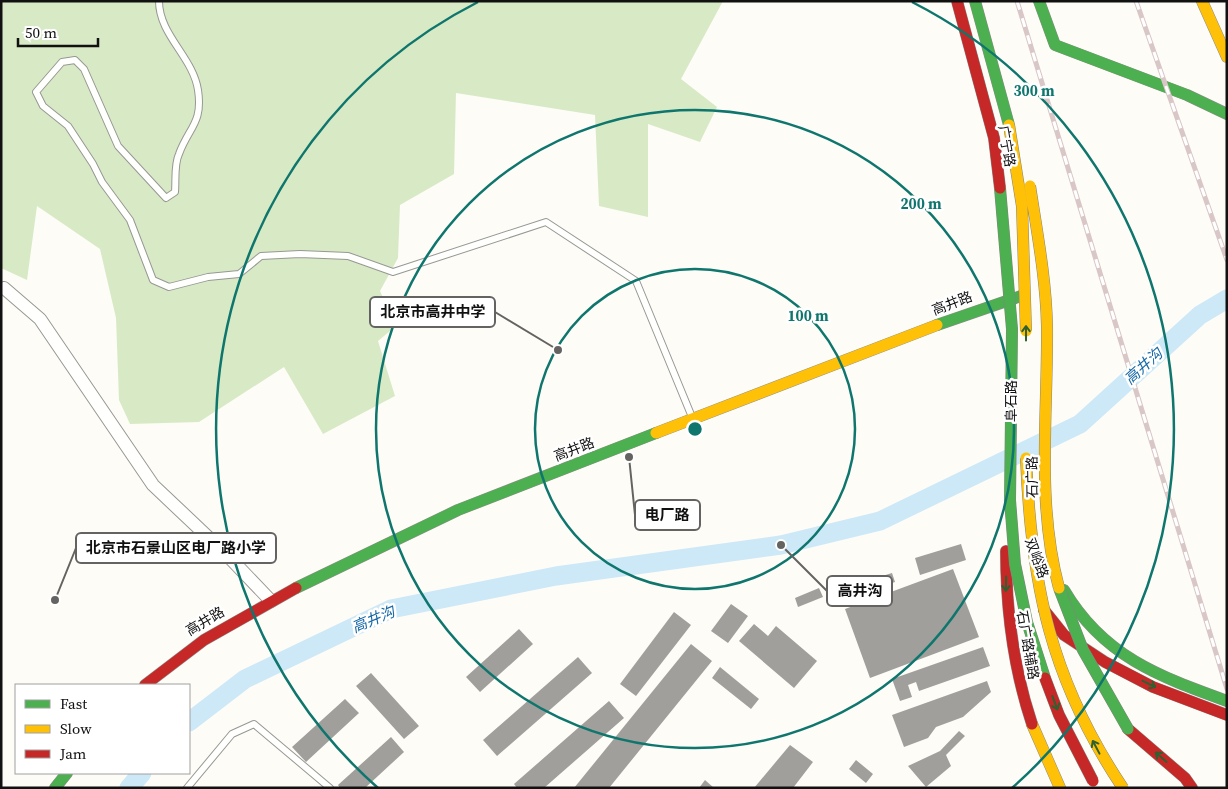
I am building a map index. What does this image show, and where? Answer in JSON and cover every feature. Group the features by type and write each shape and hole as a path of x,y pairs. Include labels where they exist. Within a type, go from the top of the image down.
{"main road":[{"name":"广宁路","path":"955,1 990,130 1005,224 1007,299"},
{"name":"阜石路","path":"955,1 994,138 1004,223 1012,330 1010,500 1015,564 1027,622 1041,668 1059,716 1096,786"},
{"path":"976,1 1009,125 1022,206 1026,338"},
{"name":"广宁路","path":"981,1 1013,116 1039,291"},
{"path":"1039,1 1055,45 1187,95 1227,114"},
{"path":"1202,1 1227,57"},
{"name":"石广路","path":"1009,125 1028,175 1046,314 1046,491 1053,563 1062,597 1077,638 1101,686 1128,729 1185,778 1192,788"},
{"name":"高井路","path":"146,684 184,652 270,601 424,524 1007,299 1039,291"},
{"name":"双峪路","path":"1039,291 1042,400 1041,465 1047,536 1056,572 1068,598 1085,624 1113,647 1161,677 1227,701"},
{"name":"双峪路","path":"1007,299 1009,348 1007,500 1016,552 1028,583 1044,611 1076,644 1105,662 1153,686 1227,715"},
{"path":"1026,450 1026,488 1032,559 1049,631 1063,675 1078,710 1097,750 1122,788"},
{"name":"石广路辅路","path":"1007,500 1005,594 1011,651 1032,728 1060,788"},
{"name":"石广路辅路","path":"1044,611 1023,613 1015,620 1014,632 1031,709 1069,788"},
{"path":"55,788 66,774"}],"street":[{"path":"4,288 40,319 153,485 228,556 270,601"}],"lane":[{"path":"159,1 159,16 192,66 198,90 198,118 178,155 175,192 166,198 118,146 84,69 75,60 62,62 36,92 42,106 68,126 93,164 102,182 130,220 154,280 169,287 208,277 239,274 261,256 300,254 348,256 393,272 546,222 636,281 694,420"},
{"path":"187,788 232,734 254,724 330,788"}],"green space":[{"path":"1,1 723,1 681,79 717,107 700,142 648,124 648,217 599,206 595,115 456,93 454,174 400,205 398,258 380,291 396,326 378,341 395,396 323,434 284,367 199,422 130,424 119,400 116,318 100,249 37,206 27,280 1,268"}],"building":[{"path":"961,544 966,560 920,575 915,558"},
{"path":"953,569 979,637 870,678 845,609"},
{"path":"892,573 895,582 876,588 873,579"},
{"path":"819,588 823,597 798,607 795,598"},
{"path":"731,604 748,616 728,643 711,631"},
{"path":"674,612 691,625 636,696 620,684"},
{"path":"754,624 768,636 776,626 817,661 794,688 739,641"},
{"path":"519,629 533,644 480,692 466,677"},
{"path":"691,644 712,661 609,788 574,788"},
{"path":"983,647 990,666 919,691 916,682 908,685 912,697 900,701 892,679"},
{"path":"578,657 592,673 497,756 483,740"},
{"path":"720,667 759,699 751,709 712,678"},
{"path":"371,673 419,726 404,739 356,686"},
{"path":"987,681 991,692 963,717 936,727 928,738 904,747 892,715"},
{"path":"345,699 359,713 306,762 292,747"},
{"path":"609,701 624,718 544,788 517,788 514,784"},
{"path":"959,731 965,736 946,755 951,766 926,787 908,766 940,751"},
{"path":"391,737 404,752 365,788 340,788 338,785"},
{"path":"790,745 813,762 793,788 754,788"},
{"path":"856,760 873,774 866,783 849,769"},
{"path":"705,780 714,788 699,788"}],"waterway":[{"name":"高井沟","path":"190,721 245,679 391,609 556,576 781,545 880,521 1080,424 1200,315 1227,299"},
{"name":"高井沟","path":"129,788 141,774"}],"railway":[{"path":"1017,1 1227,689"},
{"path":"1136,1 1227,260"}],"traffic: fast":[{"path":"975,1 1009,125"},
{"path":"1039,1 1055,45 1187,95 1227,114"},
{"path":"1000,188 1012,329 1010,500 1015,564 1027,622 1045,678"},
{"path":"937,325 1021,296"},
{"path":"296,588 458,510 656,433"},
{"path":"1059,588 1083,650 1128,729"},
{"path":"1064,590 1079,613 1096,632 1134,661 1178,682 1227,701"},
{"path":"55,788 66,774"}],"traffic: slow":[{"path":"1202,1 1227,57"},
{"path":"1009,125 1022,206 1026,331"},
{"path":"1030,186 1045,291 1047,326 1045,491 1052,556 1059,588"},
{"path":"656,433 937,325"},
{"path":"1026,458 1033,548 1049,630 1062,670 1078,709 1098,748 1123,788"},
{"path":"1032,724 1060,788"}],"traffic: jam":[{"path":"957,1 994,138 1000,188"},
{"path":"1006,551 1007,595 1015,660 1032,724"},
{"path":"146,684 204,640 296,588"},
{"path":"1044,610 1064,635 1105,662 1153,687 1227,715"},
{"path":"1045,678 1059,715 1093,781"},
{"path":"1128,729 1185,778 1192,788"}],"place":[{"name":"北京市高井中学","path":"558,350"},
{"name":"电厂路","path":"629,457"},
{"name":"高井沟","path":"781,545"},
{"name":"北京市石景山区电厂路小学","path":"55,600"}]}
